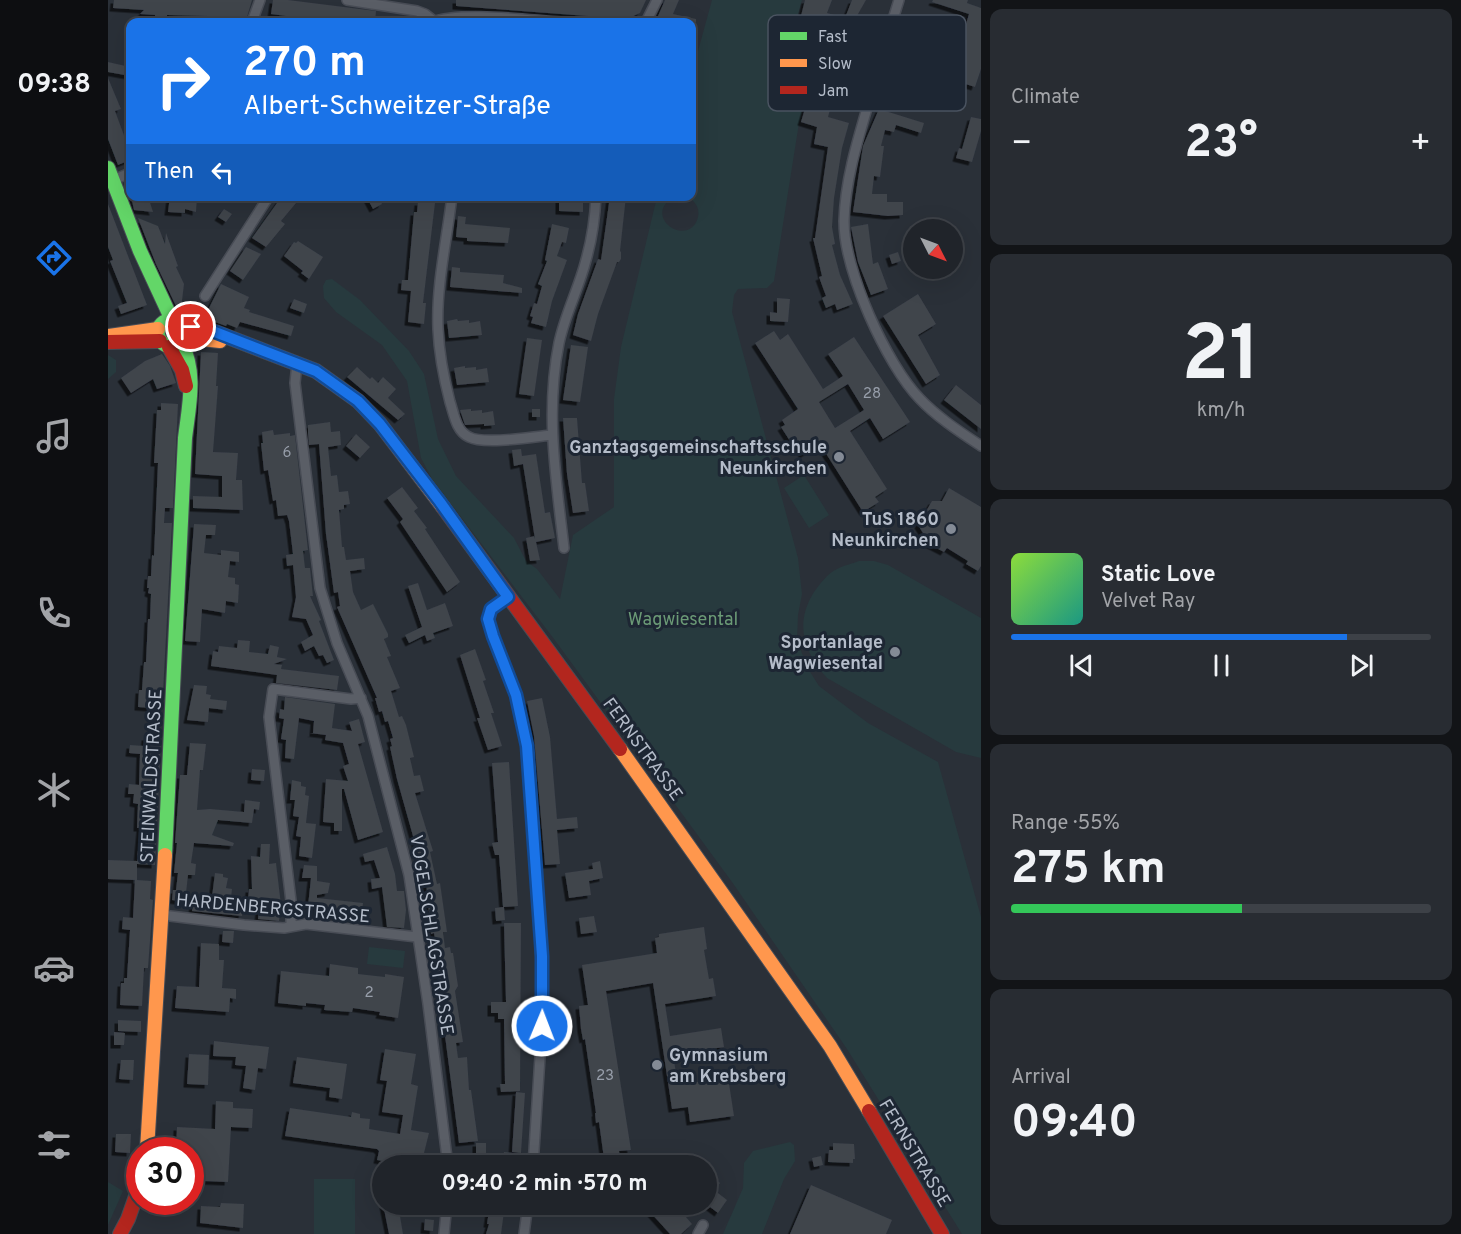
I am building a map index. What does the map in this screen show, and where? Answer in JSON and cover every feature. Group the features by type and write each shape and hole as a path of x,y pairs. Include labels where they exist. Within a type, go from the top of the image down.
{"main road":[{"name":"STEINWALDSTRASSE","path":"110,174 170,333 182,370 188,404 162,915 148,1137"},
{"name":"FERNSTRASSE","path":"108,342 170,333"},
{"name":"FERNSTRASSE","path":"108,336 170,333 252,347 316,371 358,401 380,424 580,693 830,1046 942,1234"},
{"path":"120,1234 129,1215"}],"street":[{"path":"253,18 260,0"},
{"path":"347,0 417,11 430,18"},
{"path":"648,18 657,0"},
{"path":"895,15 899,0"},
{"path":"447,18 489,18"},
{"path":"867,111 846,198 845,245 866,306 893,362 906,382 930,409 981,446"},
{"path":"110,174 126,172"},
{"path":"205,297 266,201"},
{"path":"451,201 438,307 438,328 439,345 455,419 461,431 478,440 551,435"},
{"path":"564,548 551,435 552,387 559,342 586,261 594,223 596,201"},
{"name":"VOGELSCHLAGSTRASSE","path":"297,363 295,383 320,588 337,643 361,698 409,875 447,1155"},
{"path":"508,597 491,609 488,619 516,695 528,757 539,912 543,1010 534,1155"},
{"path":"291,925 291,901 270,717 273,689 351,699 361,698"},
{"name":"HARDENBERGSTRASSE","path":"162,915 284,928 306,924 417,937"},
{"path":"444,1234 446,1215"},
{"path":"524,1234 527,1215"}],"green space":[{"name":"Wagwiesental","path":"712,0 802,0 798,15 768,15 768,111 802,111 774,281 767,288 738,289 734,295 732,312 798,558 802,594 797,640 807,667 819,686 868,723 938,762 981,917 981,1234 962,1234 847,1049 732,882 554,639 432,479 421,458 407,381 382,345 336,312 324,298 323,286 326,280 332,279 360,300 409,351 424,374 438,439 456,476 514,538 526,561 537,569 560,599 573,535 614,507 614,399 621,347 656,201 669,201 662,213 665,221 678,230 686,230 693,226 698,217 693,201 696,201 696,58"},
{"path":"108,355 116,360 116,372 108,379"},
{"path":"804,475 829,515 809,528 784,488"},
{"name":"Sportanlage Wagwiesental","path":"859,561 874,561 888,565 981,618 981,758 956,752 827,678 812,658 804,637 803,626 808,604 824,579 840,568"},
{"path":"369,947 405,951 403,968 367,964"},
{"path":"790,1142 794,1145 795,1161 784,1179 762,1234 723,1234 743,1188 744,1163 753,1151"},
{"path":"314,1179 355,1179 355,1234 314,1234"},
{"path":"108,1182 123,1191 108,1225"}],"building":[{"path":"114,0 252,0 247,17 167,15 167,18 155,18 155,15 140,14 144,10 113,8"},
{"path":"273,0 376,11 375,18 286,18 286,16 271,14"},
{"path":"456,0 646,0 640,13 629,18 456,6"},
{"path":"665,0 679,0 673,14 691,18 662,18 658,16"},
{"path":"805,0 832,0 827,13 834,15 801,15"},
{"path":"852,0 866,0 857,15 846,15"},
{"path":"933,0 968,0 967,3 981,8 981,69 975,87 966,84 966,24 969,14 932,2"},
{"path":"108,62 126,66 126,75 108,72"},
{"path":"108,78 121,109 115,111 126,138 126,162 118,165 108,139"},
{"path":"804,111 830,111 828,117 849,123 842,148 834,198 832,227 835,244 832,245 840,275 853,304 837,310 835,304 826,308 822,298 826,296 819,277 822,276 813,238 815,238 828,147 814,144 817,127 801,122"},
{"path":"878,111 885,111 924,123 921,133 896,125 894,132 885,130 881,146 884,146 880,177 874,176 872,194 887,194 887,202 903,202 903,215 888,216 853,212 863,146"},
{"path":"971,117 981,119 981,131 972,162 956,158 959,148 962,149"},
{"path":"132,201 150,201 153,212 134,210"},
{"path":"169,201 197,201 196,212 185,209 185,213 168,212"},
{"path":"278,201 298,201 281,221 285,224 266,247 252,238"},
{"path":"369,201 380,201 382,204 373,209"},
{"path":"559,201 583,201 583,212 559,211"},
{"path":"609,201 625,201 621,259 617,262 591,341 573,335 578,314 598,259 601,260"},
{"path":"418,202 435,203 423,303 426,303 424,324 408,322 411,291 401,290 402,280 408,280 414,212 417,212"},
{"path":"108,204 147,305 121,314 118,306 127,303 110,261 113,260 108,247"},
{"path":"224,209 232,214 226,222 218,217"},
{"path":"458,216 466,217 465,224 510,228 508,243 467,241 467,238 456,237"},
{"path":"138,218 158,226 165,244 166,233 178,266 176,267 184,284 181,309 176,306 156,264"},
{"path":"552,224 569,228 566,243 562,242 557,256 567,260 552,301 546,327 531,323 533,317 530,316 534,303 537,304 542,286 538,284 547,261 545,260"},
{"path":"868,224 873,264 878,262 888,289 871,295 858,262 851,227"},
{"path":"298,241 323,257 309,279 301,273 303,271 284,256 294,242"},
{"path":"246,247 261,254 243,280 230,271"},
{"path":"898,252 901,261 892,264 889,255"},
{"path":"452,267 460,268 460,272 504,275 503,283 522,288 522,293 450,287"},
{"path":"221,284 249,297 244,308 250,310 249,312 294,326 291,336 240,322 237,328 227,324 226,326 204,318"},
{"path":"918,294 936,324 918,335 940,375 926,384 883,316"},
{"path":"777,298 790,299 788,322 770,321 770,312 777,313"},
{"path":"294,299 307,304 304,313 290,308"},
{"path":"457,319 458,321 469,320 469,323 480,321 482,335 449,338 447,321"},
{"path":"774,331 780,340 788,334 823,389 843,376 828,354 854,337 910,422 883,439 870,418 850,431 887,489 875,497 879,502 863,512 820,444 803,455 800,450 797,452 781,427 785,425 782,420 798,409 755,343","holes":["848,384 864,410 835,428 819,402"]},
{"path":"527,338 542,340 534,396 519,394"},
{"path":"571,345 588,347 580,402 563,400"},
{"path":"201,352 218,353 213,452 238,453 236,480 242,480 243,510 193,508 193,496 222,497 222,476 195,474"},
{"path":"162,354 170,366 176,383 157,389 153,379 131,393 121,378 145,361"},
{"path":"465,366 465,368 476,367 476,370 487,368 489,382 457,385 454,368"},
{"path":"357,367 378,383 383,377 396,389 388,398 405,414 398,420 347,377"},
{"path":"956,385 981,405 981,429 944,400"},
{"path":"161,403 178,404 173,508 165,508 164,523 172,523 162,712 152,712 152,708 138,707 139,690 142,690 144,662 146,662 148,619 150,619 151,594 148,593 149,588 147,588 148,576 151,576 152,555 154,556 158,463 154,463 157,410 161,410"},
{"path":"471,409 471,411 482,410 482,413 493,411 495,425 465,425 460,410"},
{"path":"532,409 540,409 540,417 532,417"},
{"path":"563,418 577,418 582,483 585,483 589,511 573,513 567,474"},
{"path":"330,422 331,432 340,431 341,445 328,447 331,476 337,475 339,492 348,491 350,504 344,505 344,509 339,510 342,547 344,547 346,560 364,558 365,569 350,571 353,592 361,610 373,604 388,634 388,637 384,639 391,656 387,657 400,688 391,691 399,717 402,716 406,725 414,757 410,758 414,776 420,775 424,791 415,793 433,851 430,852 437,884 440,883 447,932 443,932 445,948 450,947 453,953 458,986 455,991 463,1042 456,1043 458,1058 467,1057 469,1090 471,1090 478,1141 459,1143 435,959 438,959 434,933 431,934 424,861 420,861 397,779 390,747 392,746 390,739 393,738 388,721 385,722 382,711 379,712 375,698 377,698 337,607 340,606 338,592 334,593 326,534 319,444 309,445 308,433 308,425"},
{"path":"273,430 274,435 290,433 290,436 295,435 308,550 303,551 305,568 310,568 313,596 310,596 321,620 319,621 334,660 327,663 323,655 319,656 314,646 305,651 301,642 313,635 306,619 292,617 296,597 293,565 287,566 286,555 293,554 289,521 287,515 278,516 268,470 264,471 261,443 263,443 262,432"},
{"path":"356,434 370,447 360,458 346,446"},
{"path":"521,449 522,456 536,454 545,513 550,512 555,538 536,542 540,560 530,561 526,538 535,536 523,464 514,466 512,450"},
{"path":"402,487 418,508 414,511 460,582 447,592 400,522 403,519 387,498"},
{"name":"TuS 1860 Neunkirchen","path":"949,488 981,507 981,566 978,571 966,564 968,561 947,548 944,552 919,539 923,533 918,525 932,501 942,501"},
{"path":"194,524 216,525 215,535 206,535 204,553 221,555 221,550 239,552 239,562 230,561 228,577 235,578 235,584 239,585 238,603 226,601 225,613 202,609 200,642 185,641"},
{"path":"418,583 427,610 445,603 453,626 433,633 435,638 427,641 425,635 409,643 405,635 422,627 408,586"},
{"path":"238,640 250,641 249,652 268,654 270,645 279,647 277,657 287,659 274,664 282,665 281,669 339,676 337,690 276,683 277,675 211,666 213,651 218,652 219,646 237,648"},
{"path":"475,649 486,680 483,681 502,746 488,750 460,655"},
{"path":"194,685 207,686 206,694 211,695 210,699 227,701 226,710 209,708 208,722 187,720"},
{"path":"285,697 335,704 332,728 352,731 349,722 359,719 365,742 358,744 383,832 358,840 344,789 342,789 342,831 334,831 334,823 323,822 326,779 348,781 343,766 349,764 343,743 325,740 326,735 310,733 313,733 314,721 299,718 294,759 285,758 286,740 281,739 284,719 279,718 280,709 284,710"},
{"path":"542,698 550,737 557,819 577,817 578,828 557,830 560,864 545,865 534,736 527,701"},
{"path":"145,737 161,738 155,865 137,864 137,880 151,881 150,899 153,900 148,968 144,968 142,1006 120,1005 121,983 124,983 124,978 127,978 130,930 122,929 123,917 133,918 135,880 108,879 108,860 137,861 140,828 137,828 138,804 133,803 134,794 128,794 129,784 139,785 140,754 129,753 130,745 144,746"},
{"path":"190,743 206,744 203,770 200,770 197,810 244,812 245,800 260,802 259,810 254,809 252,823 218,820 212,835 234,843 233,846 194,843 191,863 196,864 195,875 188,875 185,902 172,900 178,873 174,873 180,775 187,775"},
{"path":"509,762 518,906 504,907 505,920 496,921 495,908 503,907 499,855 495,855 492,843 498,842 492,763"},
{"path":"252,769 265,770 264,781 251,780"},
{"path":"292,780 301,782 301,786 306,787 305,795 309,796 306,823 316,824 312,858 299,856 301,837 296,836 299,817 293,816 295,800 290,800"},
{"path":"261,844 270,844 269,864 276,863 281,905 279,921 258,919 259,909 243,907 242,916 192,911 194,895 212,897 215,873 223,874 223,877 228,878 226,888 232,889 231,898 248,900 249,889 252,889 251,856 260,857"},
{"path":"387,847 395,874 397,891 404,891 406,910 404,928 387,927 382,887 372,889 371,879 380,878 374,860 365,862 363,854"},
{"path":"600,861 603,878 589,881 591,895 569,898 565,873 593,869 592,863"},
{"path":"304,865 317,866 317,881 330,883 328,893 317,895 317,898 363,903 361,919 331,915 330,918 316,916 317,906 308,906 311,878 302,878"},
{"path":"594,916 597,932 581,934 579,918"},
{"path":"504,923 521,923 520,1091 501,1092 500,1084 505,1084 504,1019 498,1019 498,1013 491,1013 491,1002 506,1002"},
{"path":"704,927 707,949 704,950 709,979 713,978 716,996 665,1004 670,1036 721,1028 724,1047 673,1055 678,1085 728,1077 734,1116 690,1122 688,1107 672,1109 653,983 606,991 631,1150 619,1151 620,1155 604,1155 599,1122 596,1123 585,1039 583,1040 581,1029 579,1006 588,1005 582,965 657,953 655,938 659,937 659,934"},
{"path":"223,931 234,931 233,943 222,942"},
{"path":"201,943 219,944 219,960 224,960 222,988 236,989 236,999 230,998 229,1012 175,1008 177,986 199,987"},
{"path":"330,964 358,968 358,974 404,977 398,1018 379,1015 380,1012 353,1008 352,1012 324,1010 325,1005 306,1003 306,1006 278,1003 281,971 329,976"},
{"path":"118,1020 141,1021 141,1032 118,1031"},
{"path":"114,1032 125,1033 124,1045 114,1045"},
{"path":"214,1041 269,1047 266,1069 258,1068 255,1090 243,1088 246,1066 235,1065 236,1057 213,1056"},
{"path":"385,1049 416,1054 411,1084 418,1086 411,1130 429,1133 424,1155 378,1155 377,1149 285,1136 290,1108 351,1117 352,1112 360,1114 360,1118 370,1119 369,1129 400,1134 403,1115 382,1112 387,1081 380,1080"},
{"path":"189,1054 209,1055 208,1085 187,1084"},
{"path":"297,1057 347,1064 342,1099 329,1097 330,1088 293,1083"},
{"path":"121,1060 134,1060 133,1080 119,1079"},
{"path":"516,1092 525,1093 521,1153 512,1152"},
{"path":"216,1101 233,1102 233,1108 253,1109 252,1128 231,1127 228,1182 204,1181 204,1137 177,1137 177,1127 215,1129"},
{"path":"116,1134 131,1134 131,1137 126,1137 126,1153 115,1152"},
{"path":"476,1143 486,1143 486,1154 476,1154"},
{"path":"833,1143 854,1144 853,1163 828,1162 829,1150 833,1150"},
{"path":"504,1152 513,1153 513,1155 504,1155"},
{"path":"821,1156 823,1165 814,1167 812,1158"},
{"path":"811,1185 892,1220 886,1234 790,1234"},
{"path":"717,1192 727,1200 717,1212"},
{"path":"221,1203 244,1204 243,1228 200,1223 200,1215 204,1215 204,1206 220,1207"},
{"path":"385,1215 400,1215 403,1234 389,1234"},
{"path":"488,1215 504,1215 501,1234 486,1234 489,1224 487,1224"},
{"path":"653,1215 684,1215 692,1224 681,1234 670,1234"},
{"path":"425,1219 434,1220 433,1231 424,1230"}],"traffic: fast":[{"path":"108,168 140,251 172,320"},
{"path":"171,320 180,324 184,333 180,342 171,346 162,342 158,333 162,324 171,320"},
{"path":"165,855 185,438 191,389 189,365 181,342"}],"traffic: slow":[{"path":"181,325 215,332 316,371 358,401 380,424 443,507"},
{"path":"109,336 158,329"},
{"path":"183,337 220,341"},
{"path":"620,749 830,1046 869,1111"},
{"path":"148,1137 165,855"}],"traffic: jam":[{"path":"108,342 160,341"},
{"path":"169,347 182,370 186,386"},
{"path":"443,507 620,749"},
{"path":"869,1111 942,1234"},
{"path":"120,1234 129,1215"}],"place":[{"name":"Ganztagsgemeinschaftsschule Neunkirchen","path":"839,457"},
{"name":"TuS 1860 Neunkirchen","path":"951,529"},
{"name":"Sportanlage Wagwiesental","path":"895,652"},
{"name":"Gymnasium am Krebsberg","path":"657,1065"}],"route":[{"path":"191,327 215,332 316,371 358,401 380,424 440,502 508,597 491,609 488,619 516,695 527,746 542,956 542,1026"}]}
